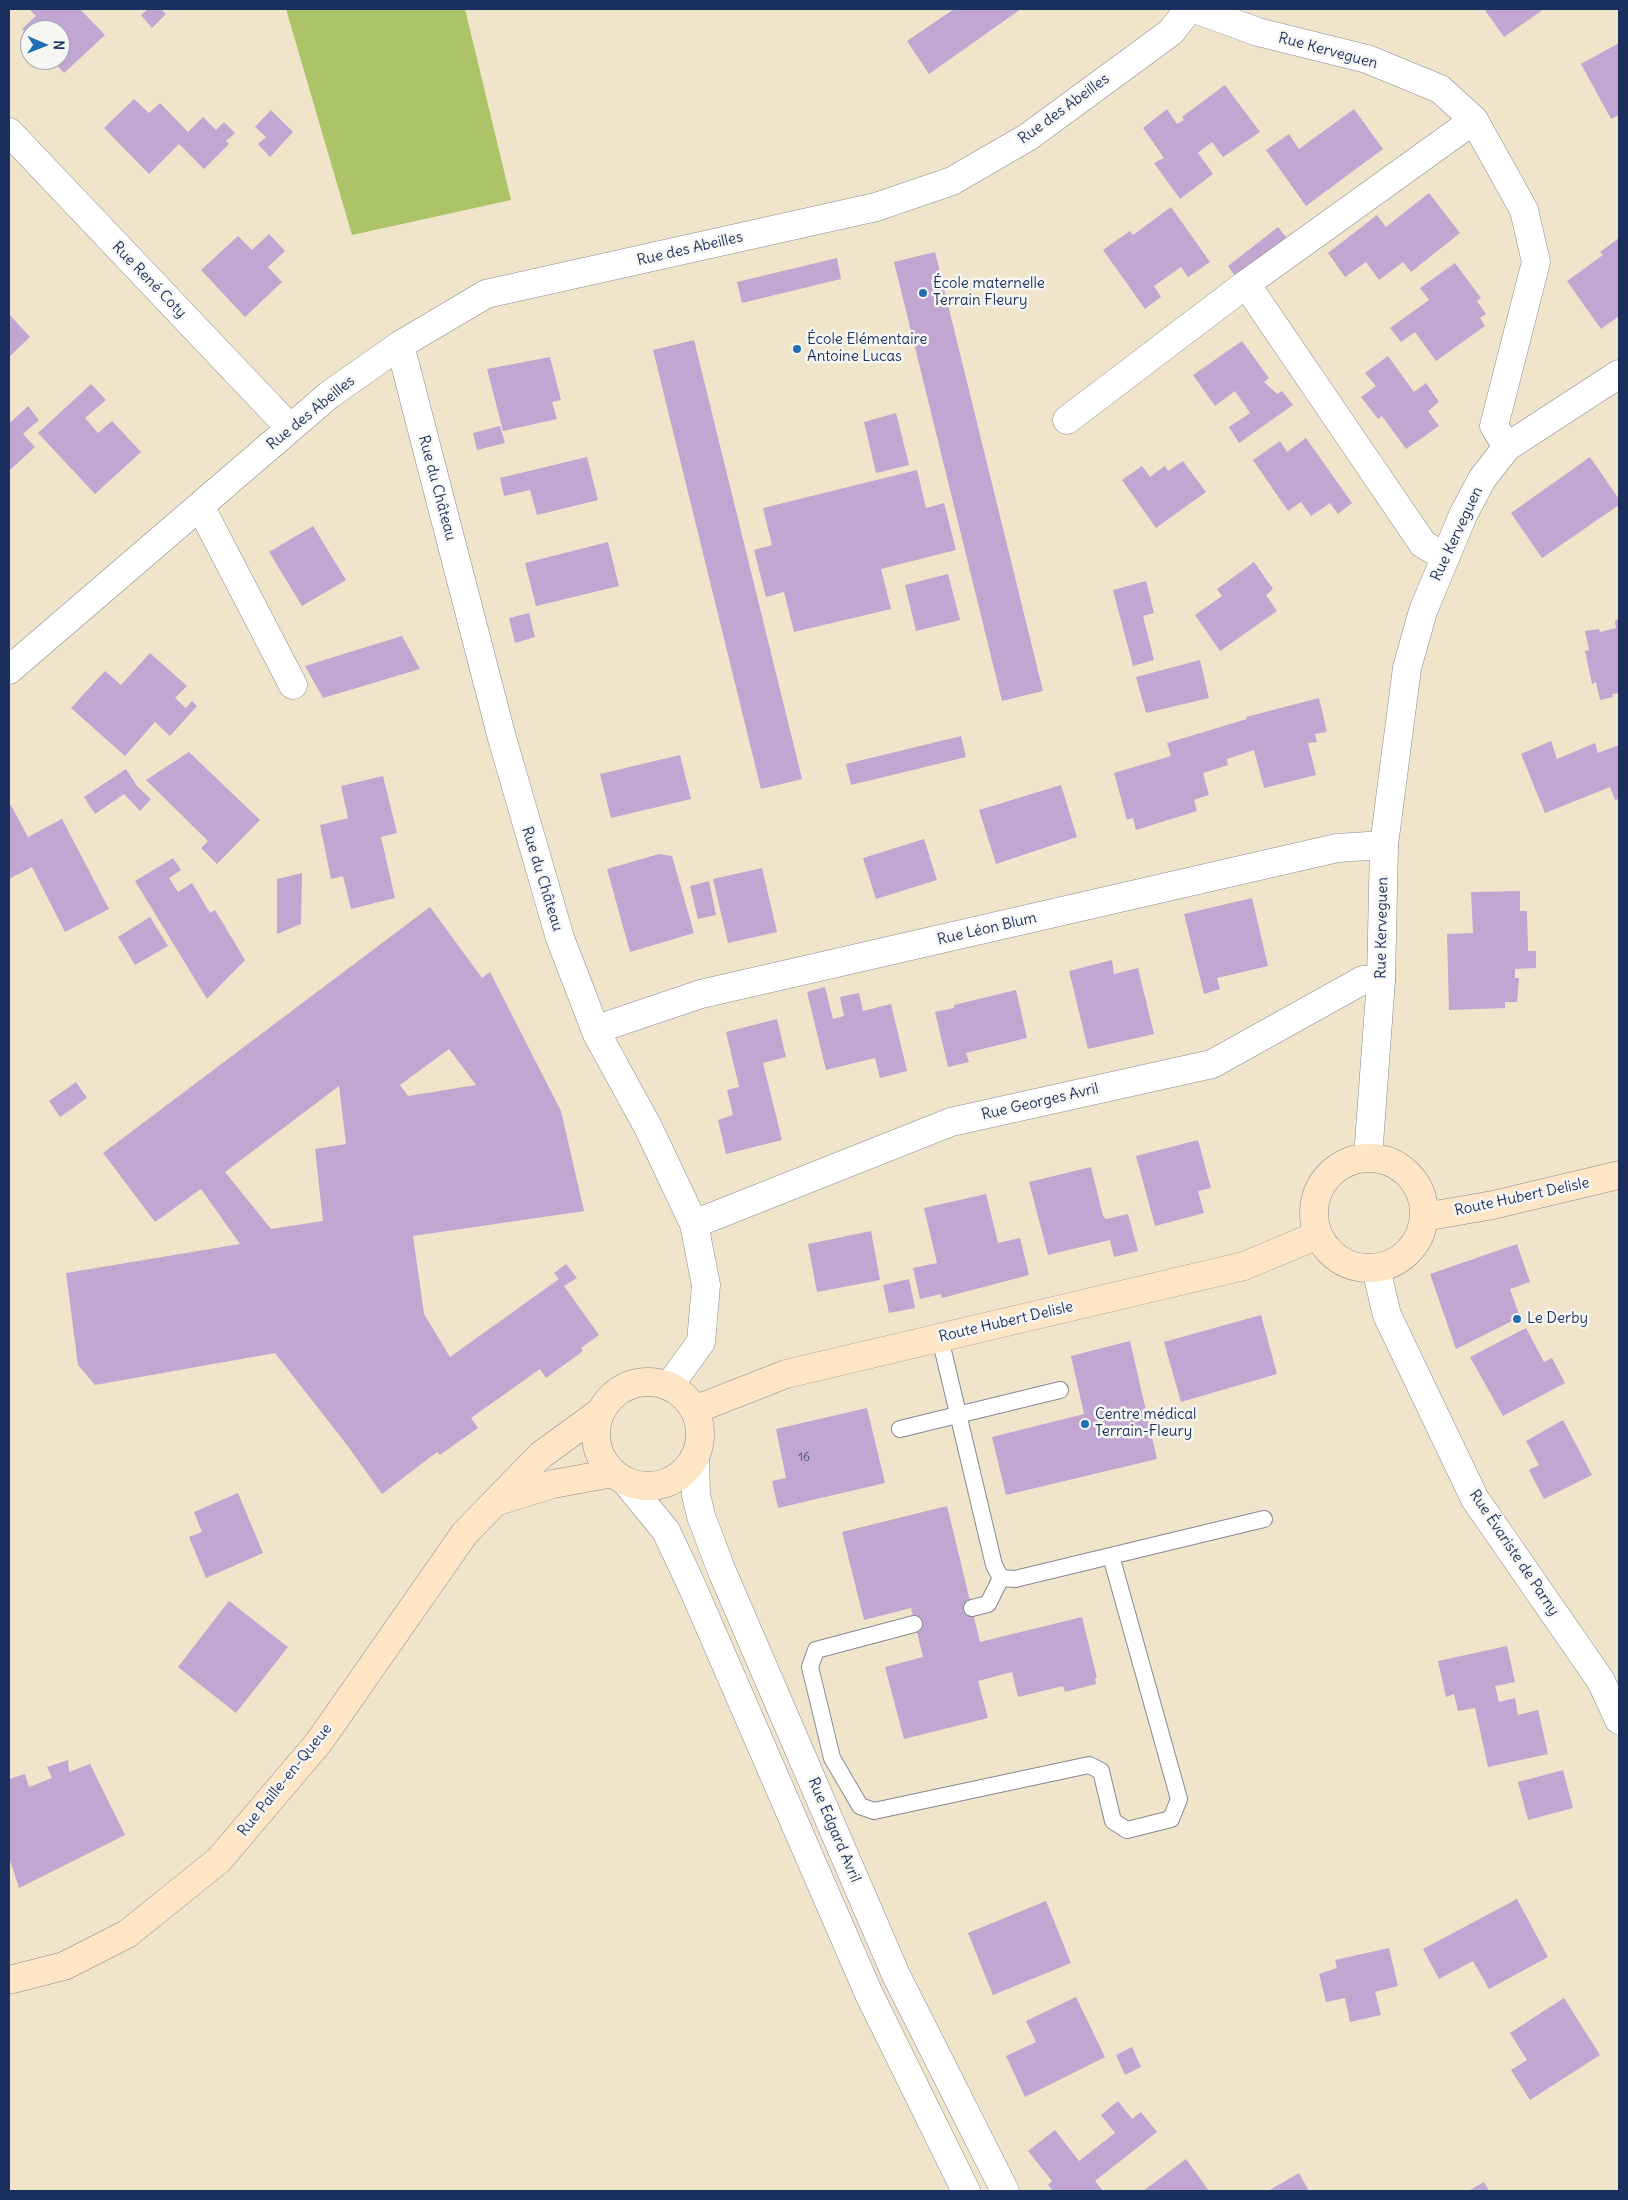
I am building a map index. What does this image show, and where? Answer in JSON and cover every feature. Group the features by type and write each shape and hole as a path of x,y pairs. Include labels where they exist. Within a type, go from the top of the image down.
{"main road":[{"path":"1368,1157 1386,1160 1402,1169 1408,1175 1422,1198 1424,1217 1420,1235 1410,1251 1394,1263 1376,1269 1358,1268 1341,1262 1327,1250 1318,1235 1313,1217 1314,1199 1322,1182 1334,1169 1350,1160 1368,1157"},
{"name":"Route Hubert Delisle","path":"1424,1217 1493,1205 1619,1175"},
{"name":"Route Hubert Delisle","path":"694,1410 786,1374 1244,1266 1318,1235"},
{"path":"654,1382 669,1386 684,1396 694,1410 699,1425 699,1441 695,1457 686,1470 673,1480 658,1486 642,1486 619,1478 602,1460 596,1445 596,1428 600,1412 609,1398 622,1388 637,1383 654,1382"},
{"name":"Rue Paille-en-Queue","path":"9,1980 64,1966 127,1934 219,1860 318,1742 465,1533 541,1455 600,1412"},
{"name":"Rue Paille-en-Queue","path":"496,1502 552,1484 619,1478"}],"street":[{"name":"Rue des Abeilles","path":"9,670 329,395 400,345 486,294 876,207 952,181 1028,137 1171,32 1189,9"},
{"name":"Rue Kerveguen","path":"1195,9 1258,32 1367,59 1440,89 1474,120 1524,210 1536,262 1494,426 1507,447 1482,479 1463,515 1422,611 1407,668 1384,845 1382,980 1368,1157"},
{"path":"1066,420 1246,284 1474,120"},
{"name":"Rue René Coty","path":"9,132 290,428"},
{"path":"1246,284 1423,544 1444,558"},
{"name":"Rue du Château","path":"400,345 531,844 560,938 597,1034 648,1127 694,1224 706,1285 701,1342 669,1386"},
{"path":"1507,447 1619,374"},
{"path":"200,506 293,685"},
{"name":"Rue Léon Blum","path":"597,1034 609,1025 702,994 1337,848 1384,845"},
{"name":"Rue Georges Avril","path":"694,1224 951,1122 1212,1064 1363,980 1382,980"},
{"name":"Rue Évariste de Parny","path":"1376,1269 1387,1315 1475,1499 1601,1681 1619,1720"},
{"name":"Rue Edgard Avril","path":"695,1457 698,1502 721,1569 896,1975 1005,2191"},
{"path":"619,1478 666,1531 699,1602 869,1994 966,2191"}],"lane":[{"path":"940,1338 994,1565 1001,1578"},
{"path":"900,1429 960,1416 1060,1390"},
{"path":"1001,1578 1015,1580 1264,1520"},
{"path":"914,1624 816,1650 810,1667 832,1758 860,1806 874,1811 1089,1764 1101,1771 1113,1821 1127,1830 1171,1819 1179,1799 1111,1556"},
{"path":"972,1608 988,1604 1001,1578"}],"green space":[{"path":"286,9 465,9 511,200 352,235"}],"building":[{"path":"29,9 80,9 105,35 70,67 70,20 32,20 36,16"},
{"path":"148,9 161,9 166,14 152,28 141,15"},
{"path":"954,9 1021,9 929,74 907,41"},
{"path":"1484,9 1544,9 1504,37"},
{"path":"1619,43 1619,115 1611,119 1581,64"},
{"path":"1225,85 1260,132 1223,157 1212,142 1198,153 1213,174 1180,199 1154,163 1164,158 1143,128 1167,109 1177,124 1184,120 1182,117"},
{"path":"134,99 149,113 160,103 188,132 203,117 216,130 224,122 235,133 226,141 229,144 204,169 179,144 149,174 104,128"},
{"path":"1354,109 1383,149 1306,206 1266,150 1289,134 1299,149"},
{"path":"271,110 293,132 270,157 258,144 266,137 255,127"},
{"path":"1429,193 1460,233 1411,272 1403,262 1379,280 1366,262 1345,277 1328,253 1377,215 1386,227"},
{"path":"1171,207 1210,262 1188,277 1181,267 1154,286 1161,297 1145,309 1103,250 1130,231 1133,235"},
{"path":"1278,227 1290,242 1238,280 1228,266"},
{"path":"269,234 285,251 268,267 282,282 245,317 201,270 238,236 252,250"},
{"path":"1619,238 1619,316 1601,329 1567,281 1603,255 1600,252"},
{"path":"935,252 1043,691 1002,701 894,262"},
{"path":"837,258 841,279 742,303 737,282"},
{"path":"1455,263 1481,298 1477,301 1486,314 1480,318 1485,326 1436,361 1415,332 1401,342 1390,328 1429,300 1420,288"},
{"path":"9,314 30,337 9,357"},
{"path":"694,340 802,779 761,789 653,350"},
{"path":"1242,341 1269,378 1264,382 1277,394 1282,391 1293,405 1239,443 1229,427 1250,413 1235,391 1215,406 1193,375"},
{"path":"1388,356 1414,392 1426,383 1439,402 1428,411 1439,426 1406,449 1382,416 1378,419 1361,397 1376,386 1365,373"},
{"path":"550,357 561,400 552,402 557,419 503,431 487,369"},
{"path":"91,384 106,400 85,418 98,433 112,421 141,452 95,494 38,433"},
{"path":"28,406 39,420 23,434 35,447 9,471 9,420 11,422"},
{"path":"896,413 909,465 876,473 864,422"},
{"path":"500,426 505,443 477,450 473,433"},
{"path":"1306,438 1352,503 1338,514 1330,503 1311,516 1301,502 1288,511 1253,460 1280,441 1287,452"},
{"path":"587,457 598,500 537,515 530,490 504,496 500,478"},
{"path":"1590,457 1619,499 1619,505 1542,558 1511,513"},
{"path":"1183,461 1206,492 1156,528 1122,480 1142,466 1150,477 1165,466 1168,471"},
{"path":"917,470 926,508 944,503 956,550 881,569 891,609 794,632 784,592 766,597 754,550 772,545 763,508"},
{"path":"313,526 346,580 302,606 269,552"},
{"path":"608,542 619,586 536,606 525,563"},
{"path":"1254,562 1273,589 1266,595 1277,611 1220,651 1195,615 1222,596 1217,589"},
{"path":"948,574 960,620 916,631 905,585"},
{"path":"1146,581 1154,613 1143,616 1154,660 1133,666 1113,590"},
{"path":"529,613 535,637 515,643 509,618"},
{"path":"1619,617 1619,693 1612,694 1613,697 1600,700 1596,682 1592,684 1585,651 1589,650 1585,631 1599,629 1600,632 1616,628 1615,622"},
{"path":"402,636 420,669 323,698 305,666"},
{"path":"150,653 187,686 175,698 186,708 192,701 197,706 170,736 155,722 125,756 71,708 105,671 121,685"},
{"path":"1200,660 1209,698 1146,713 1136,677"},
{"path":"1319,698 1327,732 1315,734 1317,742 1308,743 1316,775 1264,788 1254,750 1227,759 1228,765 1203,773 1209,795 1194,800 1197,811 1136,830 1133,818 1127,820 1114,773 1171,756 1167,743 1247,719 1246,717"},
{"path":"961,736 966,757 851,785 846,764"},
{"path":"1551,741 1557,759 1595,743 1598,753 1619,745 1619,799 1615,800 1610,787 1545,813 1521,754"},
{"path":"189,752 260,820 217,864 201,848 208,841 146,780"},
{"path":"680,755 691,799 611,818 600,774"},
{"path":"126,769 137,786 151,799 140,811 124,794 95,814 84,797"},
{"path":"383,776 397,833 381,837 395,898 351,909 343,876 331,879 320,825 348,818 341,786"},
{"path":"1061,785 1077,837 996,864 979,810"},
{"path":"11,805 28,837 62,819 109,909 65,932 32,867 9,879 9,806"},
{"path":"924,839 937,880 876,899 863,858"},
{"path":"659,854 672,856 694,933 630,952 607,869"},
{"path":"173,858 181,870 169,878 178,892 192,883 210,913 215,910 245,960 207,999 135,881"},
{"path":"762,868 777,932 728,943 713,879"},
{"path":"302,873 301,924 277,934 277,879"},
{"path":"709,881 716,915 698,919 690,886"},
{"path":"1520,891 1520,911 1527,911 1528,951 1536,951 1536,968 1515,969 1515,978 1519,978 1517,1002 1505,1002 1505,1008 1449,1010 1447,934 1473,933 1471,892"},
{"path":"1252,898 1268,966 1217,978 1220,989 1204,994 1184,914"},
{"path":"430,907 482,978 490,972 561,1111 584,1211 413,1236 424,1314 450,1357 559,1279 554,1273 566,1264 577,1278 564,1286 599,1335 581,1348 583,1351 546,1378 540,1369 471,1418 478,1428 440,1455 437,1452 382,1494 347,1445 275,1353 95,1385 78,1365 66,1273 240,1244 201,1189 155,1222 103,1153","holes":["449,1049 476,1085 408,1096 400,1085","339,1086 346,1144 315,1149 323,1221 271,1229 225,1172"]},
{"path":"150,917 168,946 135,965 118,937"},
{"path":"1112,960 1114,974 1138,968 1154,1034 1088,1049 1069,971"},
{"path":"825,987 833,1019 844,1016 840,997 859,993 863,1011 891,1004 907,1071 880,1078 875,1058 826,1070 807,992"},
{"path":"1016,990 1027,1038 966,1053 969,1062 948,1067 935,1012 954,1008 954,1005"},
{"path":"777,1019 786,1057 763,1063 782,1140 726,1154 718,1120 733,1115 727,1090 739,1087 726,1032"},
{"path":"76,1082 87,1098 60,1117 49,1101"},
{"path":"1198,1140 1211,1188 1198,1191 1204,1213 1155,1226 1136,1156"},
{"path":"1091,1167 1103,1216 1106,1219 1128,1214 1138,1251 1114,1257 1110,1240 1048,1255 1029,1182"},
{"path":"986,1194 998,1243 1020,1238 1029,1275 942,1298 941,1294 920,1299 913,1268 937,1263 924,1208"},
{"path":"871,1231 880,1280 817,1292 808,1244"},
{"path":"1517,1244 1530,1282 1510,1289 1520,1317 1456,1349 1430,1274"},
{"path":"909,1279 915,1308 889,1313 883,1285"},
{"path":"1261,1315 1277,1374 1181,1402 1164,1342"},
{"path":"1526,1328 1544,1362 1552,1358 1565,1383 1503,1416 1470,1357"},
{"path":"1130,1341 1157,1459 1006,1495 992,1437 1084,1414 1071,1356"},
{"path":"867,1408 885,1483 778,1508 772,1481 786,1478 776,1429"},
{"path":"1563,1420 1592,1475 1544,1499 1529,1470 1539,1465 1526,1441"},
{"path":"238,1493 263,1553 206,1578 189,1537 202,1532 194,1512"},
{"path":"947,1506 980,1642 1082,1617 1097,1678 1095,1678 1096,1684 1065,1692 1063,1686 1018,1697 1012,1672 978,1681 988,1718 904,1739 885,1667 923,1657 911,1608 864,1620 842,1532"},
{"path":"229,1601 288,1647 236,1713 178,1667"},
{"path":"1507,1646 1515,1682 1495,1686 1499,1702 1515,1698 1518,1715 1538,1710 1548,1754 1488,1767 1475,1708 1458,1711 1454,1694 1446,1697 1438,1661"},
{"path":"68,1760 69,1772 90,1764 125,1835 19,1888 9,1857 9,1779 25,1774 29,1787 52,1778 47,1767"},
{"path":"1563,1770 1573,1808 1528,1820 1518,1782"},
{"path":"1517,1899 1548,1957 1489,1989 1473,1961 1439,1979 1423,1949"},
{"path":"1046,1901 1071,1963 993,1995 968,1933"},
{"path":"1389,1948 1398,1986 1375,1992 1381,2015 1350,2022 1345,1998 1326,2002 1319,1974 1337,1968 1335,1960"},
{"path":"1076,1997 1105,2057 1025,2097 1006,2056 1036,2042 1026,2021"},
{"path":"1564,1998 1600,2055 1530,2100 1511,2070 1527,2060 1510,2033"},
{"path":"1132,2047 1141,2067 1125,2075 1116,2055"},
{"path":"1118,2101 1132,2119 1141,2112 1157,2132 1095,2181 1103,2191 1053,2191 1048,2185 1052,2181 1028,2151 1055,2130 1079,2161 1115,2133 1101,2115"},
{"path":"1186,2159 1209,2191 1143,2191"},
{"path":"1299,2173 1309,2191 1268,2191"},
{"path":"1484,2182 1489,2191 1468,2191"}],"place":[{"name":"École maternelle Terrain Fleury","path":"923,293"},
{"name":"École Elémentaire Antoine Lucas","path":"797,349"},
{"name":"Le Derby","path":"1517,1319"},
{"name":"Centre médical Terrain-Fleury","path":"1085,1424"}]}
